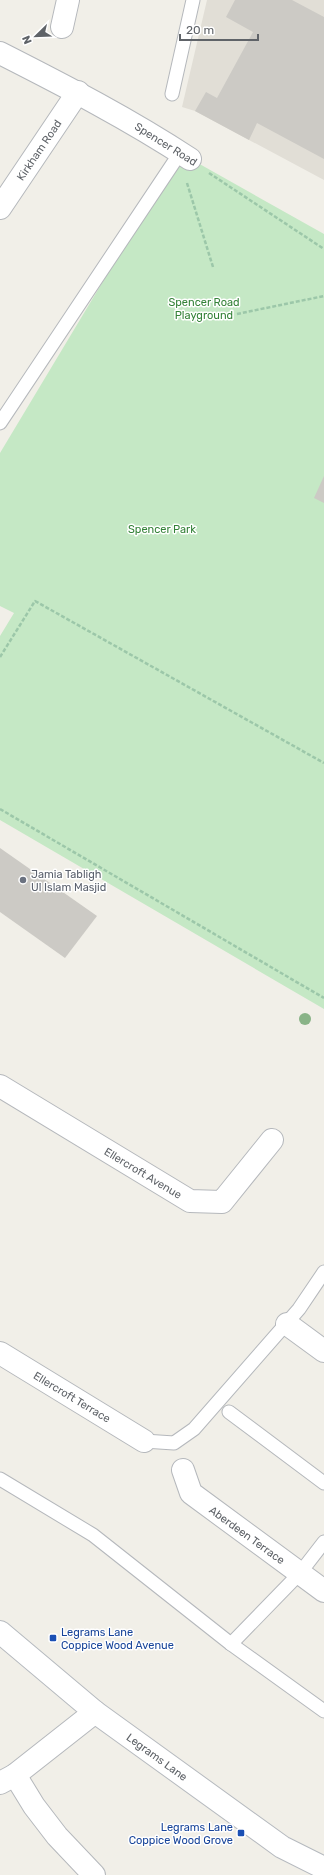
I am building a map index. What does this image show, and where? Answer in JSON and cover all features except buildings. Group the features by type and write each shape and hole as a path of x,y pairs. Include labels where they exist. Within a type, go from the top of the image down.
{"street":[{"path":"62,27 68,0"},
{"name":"Spencer Road","path":"0,53 78,92 185,163"},
{"name":"Kirkham Road","path":"0,208 78,92"},
{"name":"Ellercroft Avenue","path":"0,1086 190,1202 222,1202 272,1140"},
{"path":"287,1324 324,1350"},
{"name":"Ellercroft Terrace","path":"0,1353 144,1441"},
{"name":"Aberdeen Terrace","path":"183,1470 191,1493 324,1591"},
{"name":"Legrams Lane","path":"0,1632 94,1712 282,1847 324,1868"},
{"path":"94,1712 7,1779 34,1806 57,1836 94,1875"}],"lane":[{"path":"172,94 193,0"},
{"path":"0,423 185,163"},
{"path":"144,1441 174,1443 194,1429 287,1324 324,1272"},
{"path":"229,1412 324,1483"},
{"path":"0,1479 93,1535 231,1644 324,1711"},
{"path":"231,1644 300,1574 324,1542"}],"path":[{"name":"Spencer Road","path":"185,163 324,249"},
{"path":"185,163 213,267"},
{"path":"237,314 324,296"},
{"path":"0,657 35,601 324,762"},
{"path":"0,809 324,998"}],"shaded area":[{"path":"207,0 324,0 324,180 195,111 182,107"}],"green space":[{"name":"Spencer Park","path":"180,153 324,234 324,1009 0,820 0,636 14,613 0,606 0,453"}],"place":[{"name":"Jamia Tabligh Ul Islam Masjid","path":"23,880"},
{"name":"Legrams Lane Coppice Wood Avenue","path":"53,1638"},
{"name":"Legrams Lane Coppice Wood Grove","path":"241,1833"}],"park label":[{"name":"Spencer Road Playground","path":"204,308"}]}
